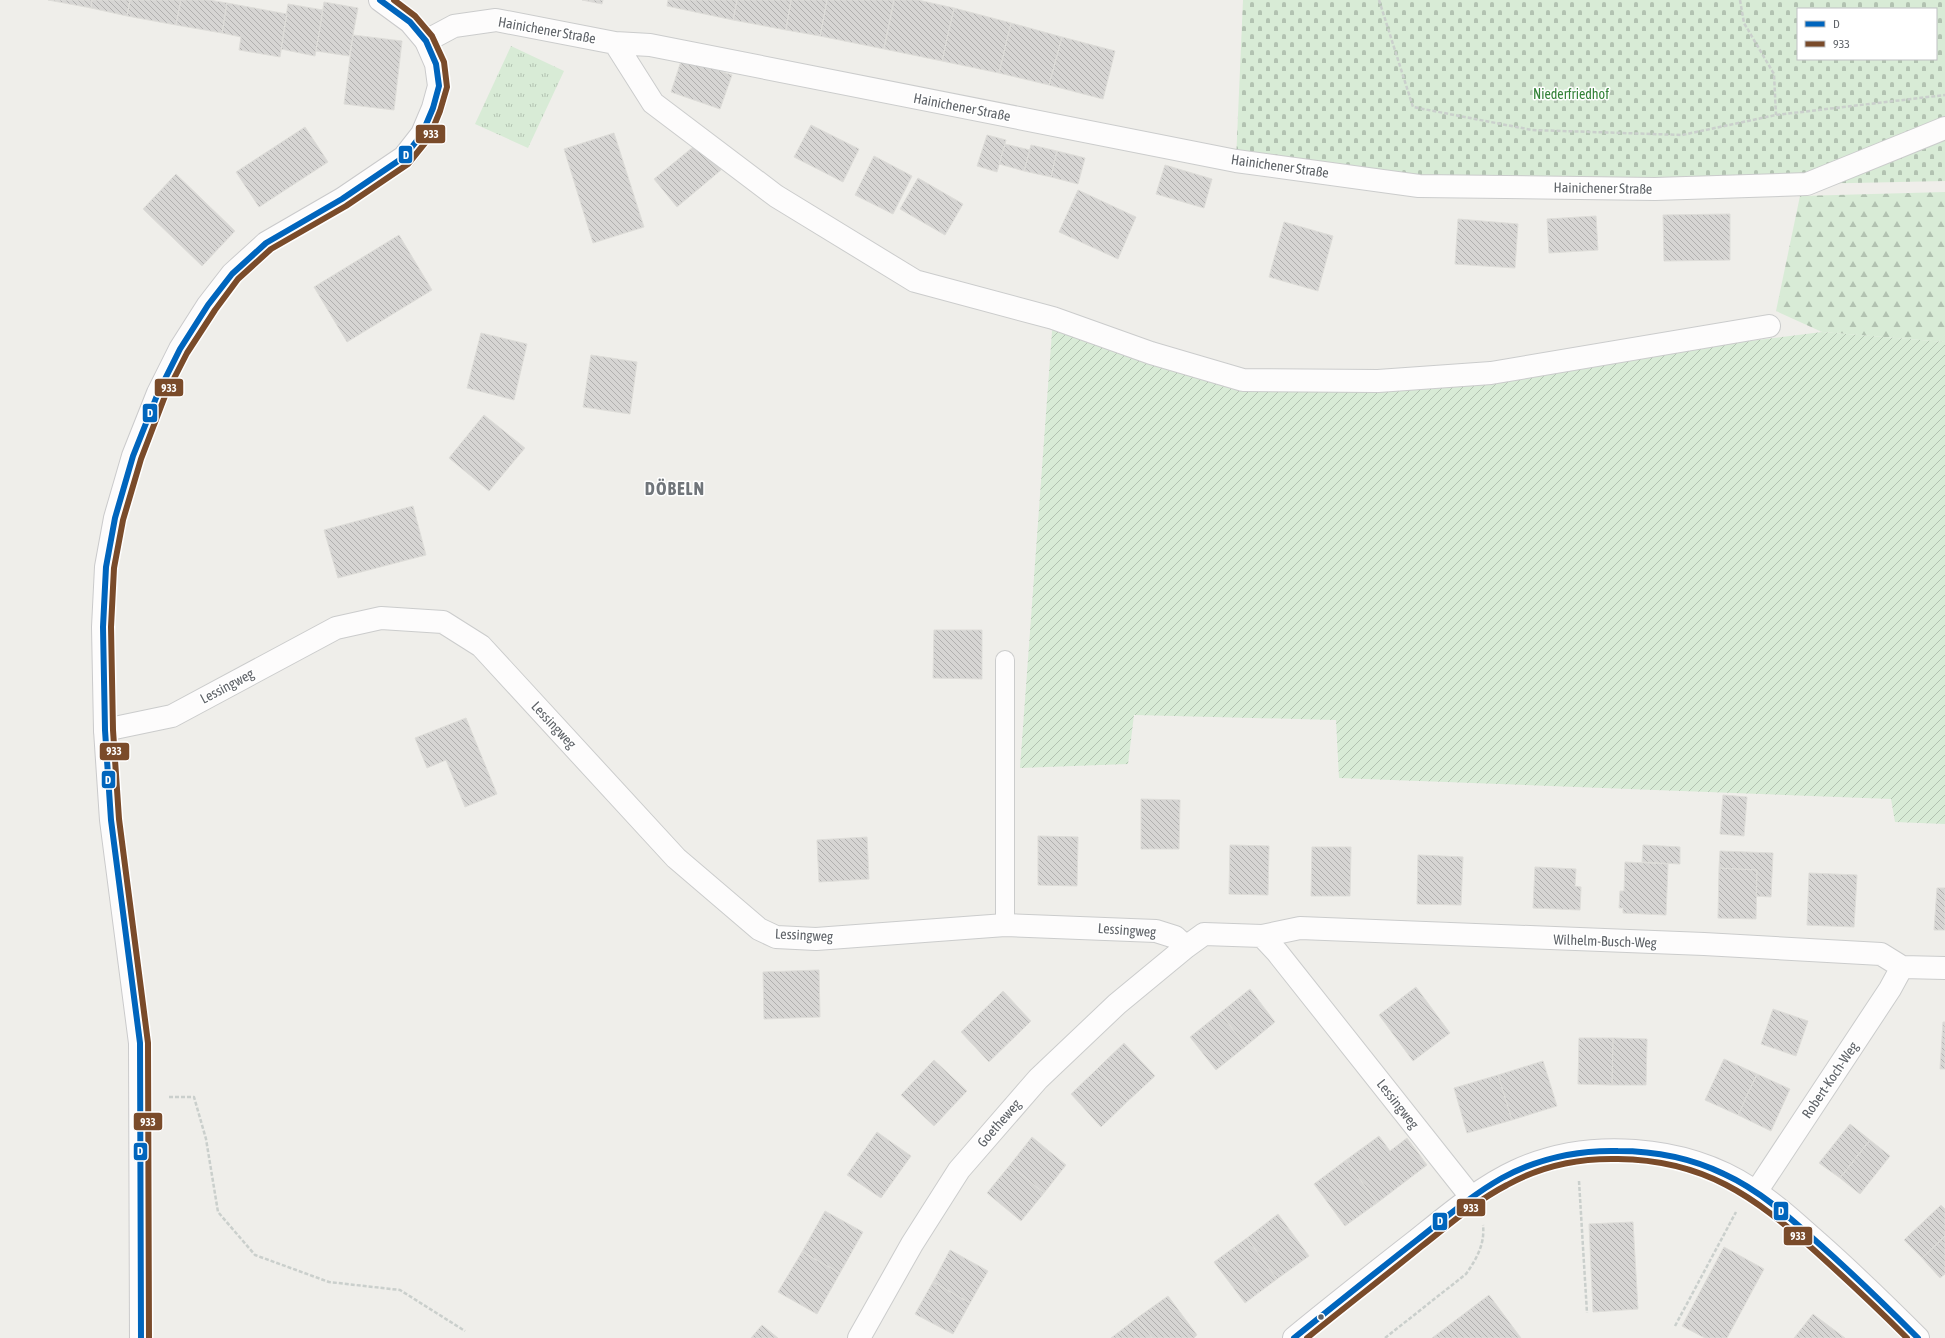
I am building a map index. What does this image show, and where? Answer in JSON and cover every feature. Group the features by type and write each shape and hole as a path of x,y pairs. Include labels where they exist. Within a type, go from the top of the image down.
{"street":[{"path":"141,1338 140,1044 111,820 105,730 103,627 106,567 115,518 131,464 158,393 180,349 208,305 232,274 266,243 342,199 404,156 422,134 433,108 439,86 436,64 426,41 410,22 380,0"},
{"name":"Hainichener Straße","path":"426,41 454,26 496,20 614,42 650,45 1236,161 1419,186 1656,189 1807,184 1945,128"},
{"name":"Hainichener Straße","path":"614,42 653,103 776,196 915,281 1053,318 1151,353 1243,380 1378,381 1491,373 1769,326"},
{"name":"Lessingweg","path":"105,730 172,716 336,628 381,618 444,622 481,646 676,858 759,929 776,937 816,938 1005,925 1156,931 1175,937 1186,947"},
{"name":"Wilhelm-Busch-Weg","path":"1262,936 1300,928 1704,944 1881,954 1902,967"},
{"path":"1186,947 1204,934 1247,934 1262,936"},
{"name":"Lessingweg","path":"1262,936 1277,952 1472,1198"},
{"name":"Goetheweg","path":"859,1338 912,1244 958,1170 1038,1079 1117,1004 1186,947"},
{"path":"1902,967 1945,968"},
{"name":"Robert-Koch-Weg","path":"1753,1190 1890,989 1902,967"},
{"path":"1294,1338 1472,1198 1515,1171 1548,1159 1578,1153 1611,1150 1648,1151 1714,1170 1753,1190 1791,1219 1849,1270 1909,1335"}],"lane":[{"path":"1005,660 1005,925"}],"path":[{"path":"1379,0 1413,107 1532,130 1682,135 1776,115 1945,95"},
{"path":"1740,0 1744,24 1774,74 1776,115"},
{"path":"140,1097 194,1097 206,1140 218,1212 254,1255 329,1282 400,1290 466,1331"},
{"path":"1578,1153 1587,1313"},
{"path":"1675,1326 1753,1190"},
{"path":"1384,1338 1466,1274 1476,1260 1484,1237 1483,1222 1472,1198"}],"green space":[{"name":"Niederfriedhof","path":"1243,0 1945,0 1945,181 1807,184 1419,186 1236,161"},
{"path":"511,46 564,71 528,148 475,124"},
{"path":"1945,192 1945,342 1822,332 1776,311 1800,196"},
{"path":"1053,318 1243,380 1491,373 1822,332 1945,342 1945,824 1895,822 1891,799 1339,778 1336,720 1134,715 1128,764 1020,768"}],"building":[{"path":"48,0 92,0 91,8"},
{"path":"92,0 130,0 127,16 91,8"},
{"path":"130,0 181,0 176,25 127,16"},
{"path":"181,0 209,0 227,3 222,33 176,25"},
{"path":"582,0 603,0 602,4"},
{"path":"668,0 737,0 733,20 667,6"},
{"path":"737,0 791,0 786,30 733,20"},
{"path":"791,0 827,0 820,36 786,30"},
{"path":"827,0 894,0 884,49 820,36"},
{"path":"894,0 918,0 954,8 942,61 884,49"},
{"path":"324,2 358,8 349,56 316,51"},
{"path":"227,3 287,14 280,57 239,50 241,37 222,33"},
{"path":"288,4 323,10 315,56 281,49"},
{"path":"954,8 1011,23 999,73 942,61"},
{"path":"1011,23 1062,37 1049,85 999,73"},
{"path":"353,35 402,41 394,110 344,104"},
{"path":"1062,37 1115,51 1103,99 1049,85"},
{"path":"682,58 732,75 720,109 671,92"},
{"path":"811,125 859,149 843,182 794,157"},
{"path":"305,127 328,162 259,207 236,172"},
{"path":"614,133 644,227 593,243 564,149"},
{"path":"987,135 1006,140 997,172 977,166"},
{"path":"698,143 721,170 677,207 654,179"},
{"path":"1005,144 1030,150 1024,171 999,164"},
{"path":"1031,145 1057,151 1051,177 1024,171"},
{"path":"1057,151 1085,158 1078,184 1051,177"},
{"path":"874,156 912,176 893,214 855,195"},
{"path":"1165,165 1212,179 1204,208 1156,194"},
{"path":"176,174 235,231 202,266 143,209"},
{"path":"918,178 963,204 945,235 900,209"},
{"path":"1078,190 1136,217 1118,259 1059,232"},
{"path":"1730,214 1730,260 1664,261 1663,215"},
{"path":"1596,216 1598,250 1549,253 1547,219"},
{"path":"1458,219 1518,224 1515,268 1455,264"},
{"path":"1284,222 1333,236 1318,291 1269,277"},
{"path":"399,235 432,290 347,342 314,287"},
{"path":"481,333 527,344 514,400 467,388"},
{"path":"591,355 637,362 630,414 583,407"},
{"path":"484,415 525,448 489,491 449,458"},
{"path":"413,506 426,555 338,578 324,530"},
{"path":"934,630 982,630 982,679 933,678"},
{"path":"466,718 497,794 465,807 446,760 427,768 415,738"},
{"path":"1723,795 1747,797 1744,836 1720,834"},
{"path":"1141,799 1180,800 1179,849 1141,849"},
{"path":"1038,836 1078,837 1077,886 1038,885"},
{"path":"867,837 869,879 819,882 817,840"},
{"path":"1230,845 1269,846 1268,895 1229,894"},
{"path":"1643,845 1680,847 1680,864 1642,862"},
{"path":"1312,847 1351,847 1350,896 1311,896"},
{"path":"1720,851 1773,853 1771,897 1756,896 1757,870 1719,868"},
{"path":"1418,855 1463,857 1461,905 1417,904"},
{"path":"1625,862 1668,864 1666,915 1623,913 1623,908 1619,908 1620,891 1624,891"},
{"path":"1535,867 1576,869 1575,886 1581,887 1580,910 1533,908"},
{"path":"1719,868 1757,870 1756,919 1718,918"},
{"path":"1809,873 1857,875 1854,927 1807,925"},
{"path":"1937,888 1945,888 1945,930 1934,930"},
{"path":"819,970 820,1017 764,1019 763,972"},
{"path":"1416,987 1450,1033 1413,1061 1379,1015"},
{"path":"1250,989 1275,1022 1246,1046 1220,1013"},
{"path":"1003,991 1031,1021 989,1062 961,1032"},
{"path":"1773,1009 1808,1021 1796,1056 1761,1044"},
{"path":"1220,1013 1246,1046 1216,1070 1190,1037"},
{"path":"1943,1022 1945,1022 1945,1069 1940,1069"},
{"path":"1579,1038 1613,1038 1612,1085 1578,1084"},
{"path":"1613,1038 1647,1039 1646,1085 1612,1085"},
{"path":"1124,1043 1155,1076 1128,1101 1097,1069"},
{"path":"1724,1059 1757,1074 1738,1115 1705,1100"},
{"path":"934,1060 967,1091 934,1126 901,1095"},
{"path":"1543,1061 1557,1106 1512,1120 1498,1075"},
{"path":"1097,1069 1128,1101 1101,1127 1071,1094"},
{"path":"1757,1074 1790,1089 1771,1131 1738,1115"},
{"path":"1498,1075 1512,1120 1467,1133 1454,1088"},
{"path":"1850,1124 1870,1140 1840,1178 1819,1163"},
{"path":"877,1132 911,1156 881,1198 847,1175"},
{"path":"1379,1136 1390,1151 1407,1138 1427,1165 1377,1203 1346,1160"},
{"path":"1032,1137 1066,1165 1044,1193 1010,1165"},
{"path":"1870,1140 1890,1156 1860,1194 1840,1178"},
{"path":"1346,1160 1377,1203 1345,1226 1314,1184"},
{"path":"1010,1165 1044,1193 1021,1221 987,1193"},
{"path":"1941,1205 1945,1209 1945,1236 1922,1258 1904,1240"},
{"path":"825,1211 863,1232 840,1273 802,1252"},
{"path":"1278,1214 1309,1256 1277,1279 1247,1238"},
{"path":"1633,1222 1638,1309 1593,1312 1589,1224"},
{"path":"1945,1236 1945,1274 1940,1278 1922,1258"},
{"path":"1247,1238 1277,1279 1245,1303 1214,1262"},
{"path":"1724,1247 1764,1269 1727,1338 1705,1338 1682,1326"},
{"path":"950,1250 988,1271 970,1303 933,1282"},
{"path":"802,1252 840,1273 817,1314 778,1292"},
{"path":"933,1282 970,1303 953,1334 915,1314"},
{"path":"1489,1295 1521,1338 1432,1338"},
{"path":"1168,1296 1197,1335 1194,1338 1152,1338 1137,1318"},
{"path":"1813,1314 1845,1338 1794,1338"},
{"path":"1137,1318 1152,1338 1111,1338"},
{"path":"762,1325 778,1338 751,1338"}],"transit line":[{"name":"D","path":"141,1338 140,1043 111,820 105,730 103,627 106,567 115,518 133,456 158,393 180,349 208,305 232,274 266,243 342,199 404,157 422,134 433,108 439,86 436,64 426,41 410,22 380,0"},
{"name":"933","path":"149,1338 148,1043 119,819 113,730 111,627 114,568 123,520 141,459 165,396 187,353 215,310 238,279 271,249 346,206 408,164 429,138 440,111 447,87 444,62 432,36 415,16 394,0"},
{"name":"D","path":"1294,1338 1459,1207 1502,1178 1515,1171 1558,1157 1603,1151 1632,1151 1672,1156 1711,1168 1737,1180 1773,1204 1806,1232 1856,1277 1918,1338"},
{"name":"933","path":"1307,1338 1453,1221 1496,1191 1520,1178 1547,1168 1561,1164 1604,1159 1649,1161 1676,1166 1702,1174 1749,1198 1793,1231 1907,1338"}],"district":[{"name":"DÖBELN","path":"675,488"}]}
